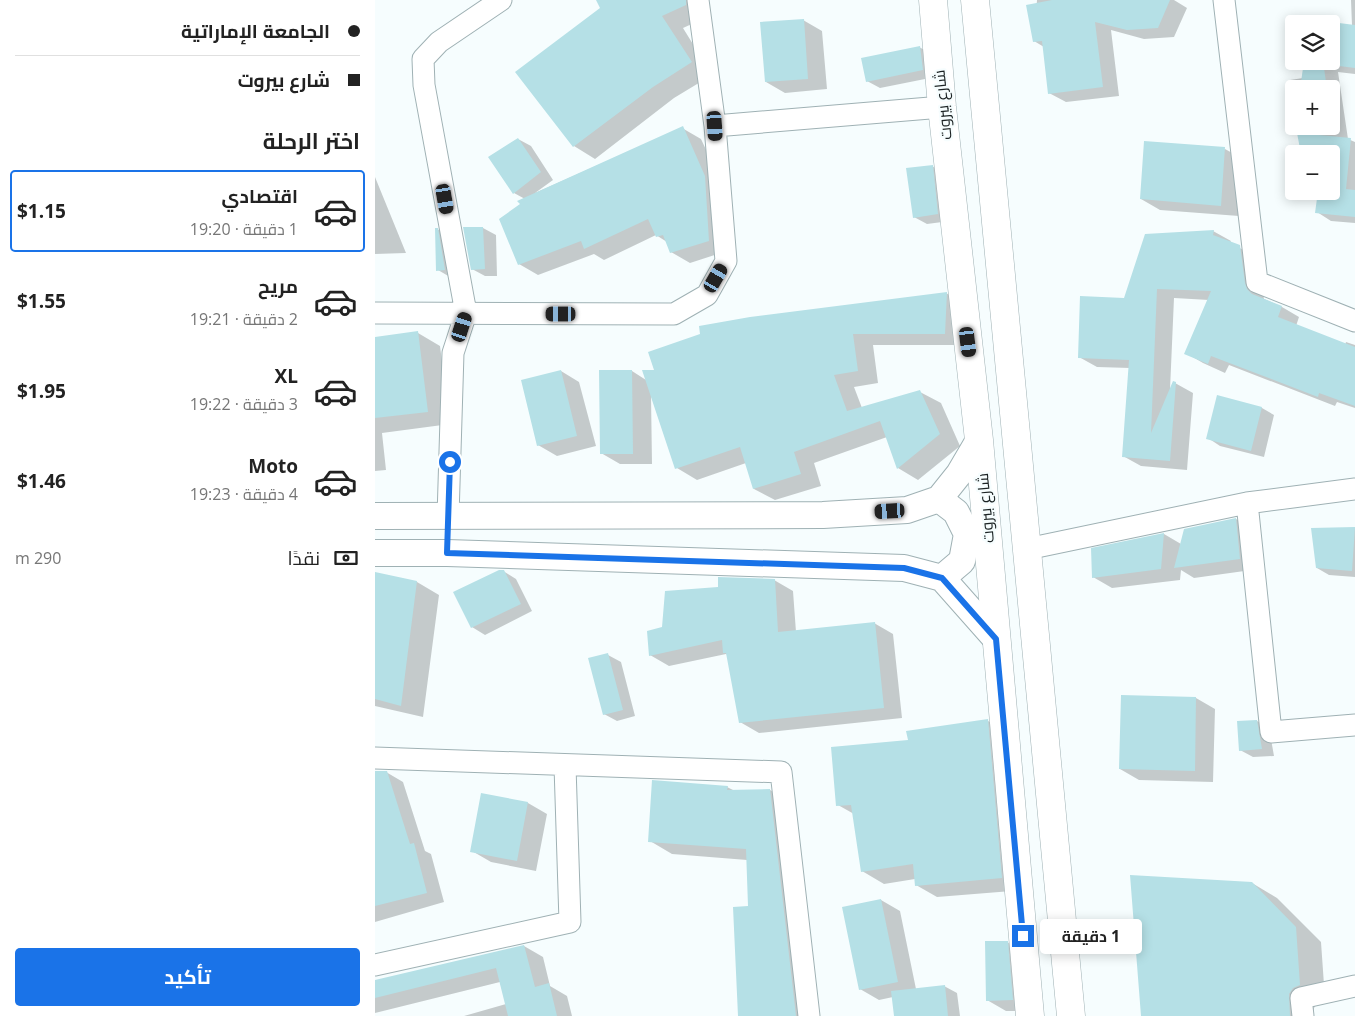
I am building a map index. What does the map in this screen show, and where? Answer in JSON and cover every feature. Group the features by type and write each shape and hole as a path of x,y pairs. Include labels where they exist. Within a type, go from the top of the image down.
{"main road":[{"name":"شارع بيروت","path":"933,0 942,106 979,440 1030,1016"},
{"path":"975,0 1071,1016"}],"street":[{"path":"447,553 453,353 466,313 424,85 423,58 439,42 501,0"},
{"path":"375,313 674,314 707,294 726,261 715,126 698,0"},
{"path":"1224,0 1257,282 1355,321"},
{"path":"715,126 942,106"},
{"path":"375,516 823,515 907,510 939,499 959,474 979,440"},
{"path":"1027,549 1247,503 1355,489"},
{"path":"939,499 956,512 967,534 962,561 942,578"},
{"path":"1247,503 1271,732 1355,725"},
{"path":"375,553 447,553 904,568 942,578 996,639"},
{"path":"375,758 781,772 809,1016"},
{"path":"375,965 570,922 565,766"},
{"path":"1303,1016 1301,998 1355,986"}],"building":[{"path":"596,0 686,0 686,5 662,16 692,62 653,87 573,147 515,72 600,8"},
{"path":"1052,0 1170,0 1158,28 1127,30 1095,22 1103,87 1048,94 1042,41 1033,42 1026,5"},
{"path":"804,19 808,79 765,82 760,22"},
{"path":"1340,23 1355,25 1355,68 1340,66"},
{"path":"920,46 923,70 866,82 861,58"},
{"path":"1303,70 1324,70 1326,80 1301,80"},
{"path":"683,126 705,176 709,241 670,253 663,235 656,237 648,219 584,249 581,241 518,265 499,219 520,204 517,201"},
{"path":"1297,135 1351,138 1346,189 1355,190 1355,217 1315,213 1317,200 1340,200 1340,145 1299,145"},
{"path":"518,138 541,172 513,194 488,157"},
{"path":"1144,141 1225,147 1221,206 1140,199"},
{"path":"933,165 938,214 913,218 906,168"},
{"path":"463,227 483,227 485,269 471,270"},
{"path":"435,228 438,228 445,270 436,271"},
{"path":"1214,230 1213,235 1240,245 1247,289 1252,294 1282,306 1278,317 1355,347 1355,406 1319,393 1318,397 1211,356 1208,364 1184,354 1211,291 1157,289 1151,433 1173,381 1176,382 1170,461 1122,457 1129,360 1078,358 1080,296 1124,298 1145,234"},
{"path":"947,292 945,334 853,334 858,371 834,375 847,411 920,390 940,434 897,469 880,421 794,452 801,474 753,489 740,447 675,469 642,370 654,370 648,352 700,334 699,326 750,317"},
{"path":"418,331 428,412 375,418 375,337"},
{"path":"561,370 577,436 537,446 521,380"},
{"path":"599,370 632,370 633,454 600,454"},
{"path":"1217,395 1262,407 1251,451 1206,439"},
{"path":"1236,518 1240,559 1174,568 1184,529"},
{"path":"1355,527 1352,571 1316,568 1311,528"},
{"path":"1164,533 1161,569 1092,578 1091,548"},
{"path":"499,570 504,570 521,604 471,628 453,592"},
{"path":"375,572 417,581 401,706 375,699"},
{"path":"718,577 775,579 778,632 875,622 884,708 739,723 726,653 723,653 722,640 649,656 647,631 662,627 665,591 718,587"},
{"path":"608,653 623,710 603,715 588,658"},
{"path":"1121,695 1196,697 1195,771 1119,769"},
{"path":"988,719 1002,878 915,886 913,864 861,872 851,805 836,806 831,747 908,740 906,731"},
{"path":"1257,720 1262,749 1239,751 1237,721"},
{"path":"375,771 387,771 410,844 414,843 427,893 375,906"},
{"path":"652,780 728,786 727,790 770,789 796,1016 738,1016 733,907 748,906 746,849 648,842"},
{"path":"481,793 528,802 517,861 470,852"},
{"path":"1130,875 1252,882 1296,927 1300,985 1293,988 1289,994 1290,1016 1141,1016"},
{"path":"881,899 898,982 859,990 842,907"},
{"path":"985,941 1008,941 1013,1000 986,1001"},
{"path":"524,945 535,987 549,983 557,1016 508,1016 496,968 375,998 375,980"},
{"path":"945,985 948,1016 894,1016 891,991"}],"route":[{"path":"450,462 447,553 904,568 942,578 996,639 1023,936"}]}
